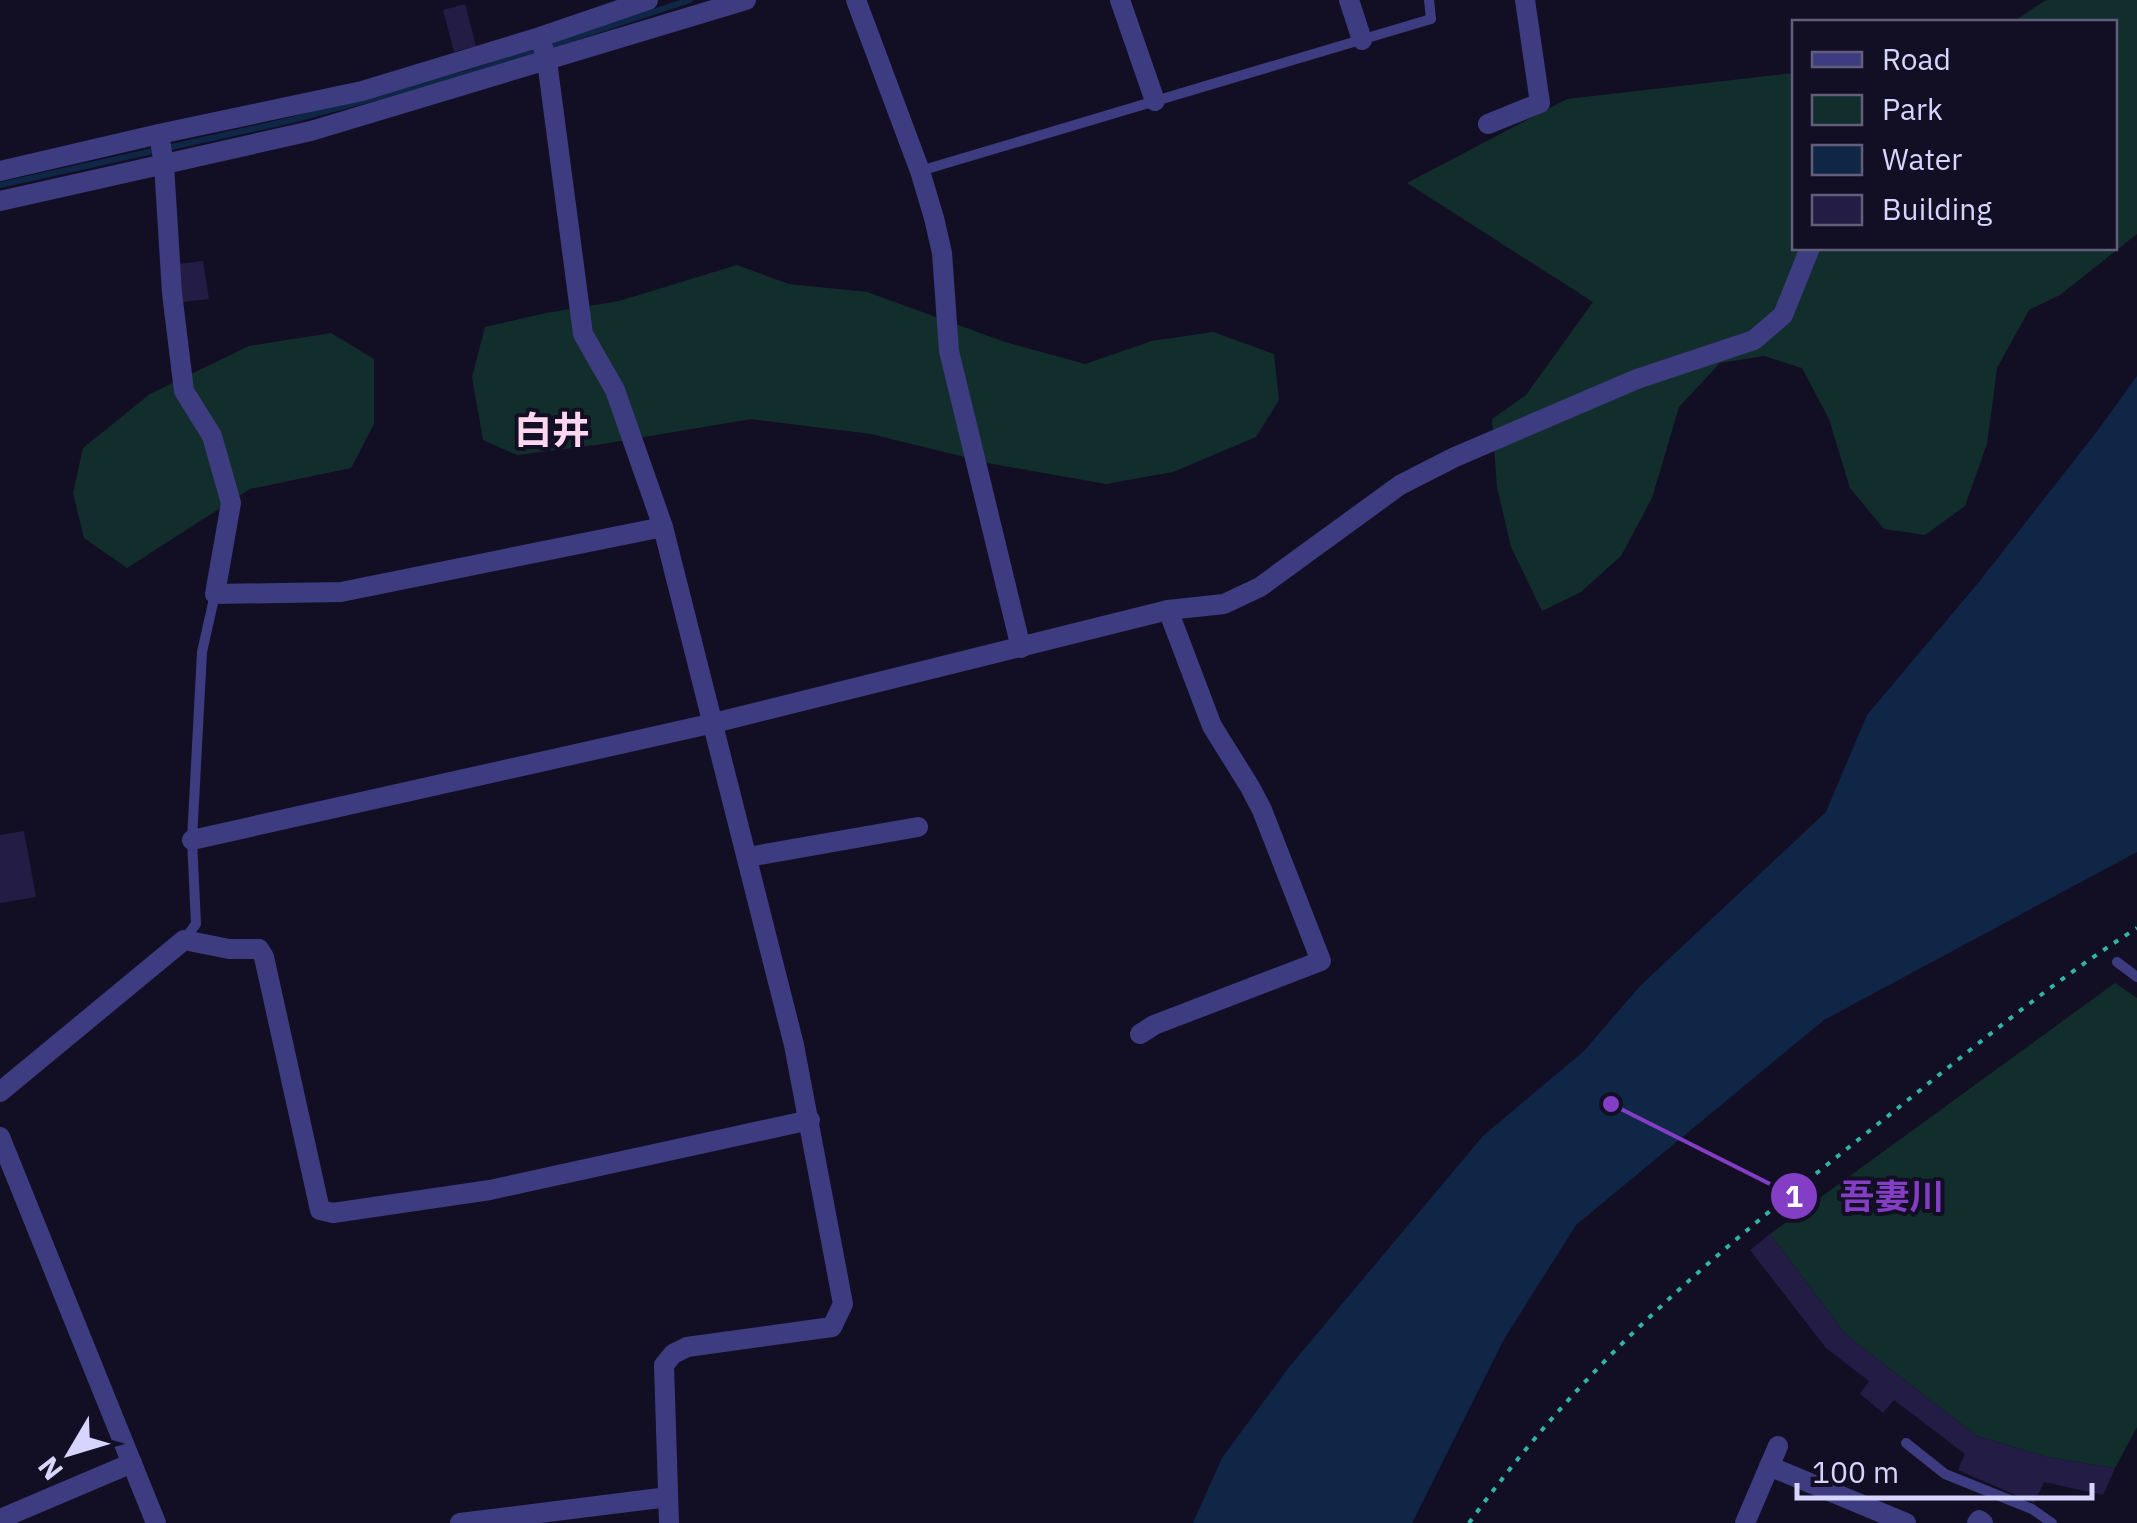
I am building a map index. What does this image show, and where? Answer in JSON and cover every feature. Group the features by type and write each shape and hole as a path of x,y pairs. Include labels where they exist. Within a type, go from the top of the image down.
{"street":[{"path":"0,171 311,130 544,48 648,0"},
{"path":"0,201 362,92 746,0"},
{"path":"856,0 934,218 942,253 949,351 1021,648"},
{"path":"1120,0 1156,101"},
{"path":"1349,0 1362,40"},
{"path":"1488,124 1540,103 1525,0"},
{"path":"544,48 583,334 616,390 663,527 794,1045 843,1304 832,1327 687,1347 672,1354 664,1366 669,1523"},
{"path":"161,150 184,391 212,436 231,503 215,594 341,592 663,527"},
{"path":"192,840 714,723 1168,610 1224,604 1260,587 1400,485 1455,456 1637,379 1754,340 1783,314 1809,250"},
{"path":"1140,1034 1321,960 1262,810 1212,726 1168,610"},
{"path":"748,857 918,827"},
{"path":"0,1092 184,940 259,949 264,956 320,1210 333,1213 490,1190 810,1120"},
{"path":"0,1137 156,1523"},
{"path":"1745,1523 1778,1446"},
{"path":"0,1518 132,1463"},
{"path":"1769,1466 1906,1523"},
{"path":"460,1523 668,1498"}],"lane":[{"path":"920,171 1432,19 1429,0"},
{"path":"184,940 196,924 192,840 202,652 215,594"},
{"path":"2117,962 2137,977"},
{"path":"1906,1443 1945,1474 2032,1509 2052,1523"}],"path":[{"path":"1468,1523 1546,1425 1655,1312 1774,1208 2028,1004 2137,928"}],"green space":[{"path":"2046,0 2137,0 2137,234 2117,250 2117,20 2016,20"},
{"path":"1792,73 1792,250 2117,250 2060,295 2029,310 1997,368 1987,444 1965,506 1925,535 1884,529 1850,488 1829,419 1802,368 1764,356 1720,363 1679,407 1652,498 1621,556 1581,592 1542,611 1511,547 1497,487 1492,419 1526,395 1593,302 1407,183 1567,99"},
{"path":"737,265 789,284 867,292 1005,342 1085,364 1152,341 1213,332 1274,354 1279,400 1256,437 1173,472 1106,484 993,464 871,434 751,419 517,455 483,440 472,377 485,327 619,301"},
{"path":"331,333 374,359 374,424 351,468 250,489 127,568 84,538 73,493 83,448 150,394 249,346"},
{"path":"2115,983 2137,998 2137,1427 2115,1468 2047,1457 1977,1436 1846,1335 1770,1234"}],"water":[{"path":"2137,376 2137,852 1824,1020 1576,1225 1504,1339 1412,1523 1193,1523 1222,1458 1290,1366 1483,1136 1584,1051 1640,986 1826,812 1867,715 1979,582"}],"building":[{"path":"465,4 476,46 454,52 443,10"},
{"path":"203,261 209,299 183,302 178,264"},
{"path":"24,831 36,897 0,903 0,835"},
{"path":"1770,1234 1846,1335 1977,1436 2047,1457 2115,1468 2103,1495 2044,1482 2034,1503 1958,1470 1965,1454 1894,1400 1883,1413 1860,1394 1869,1381 1826,1348 1750,1250"}],"waterway":[{"path":"0,185 288,121 465,74 690,0"}],"place":[{"name":"吾妻川","path":"1611,1104"}],"district":[{"name":"白井","path":"552,431"}]}
